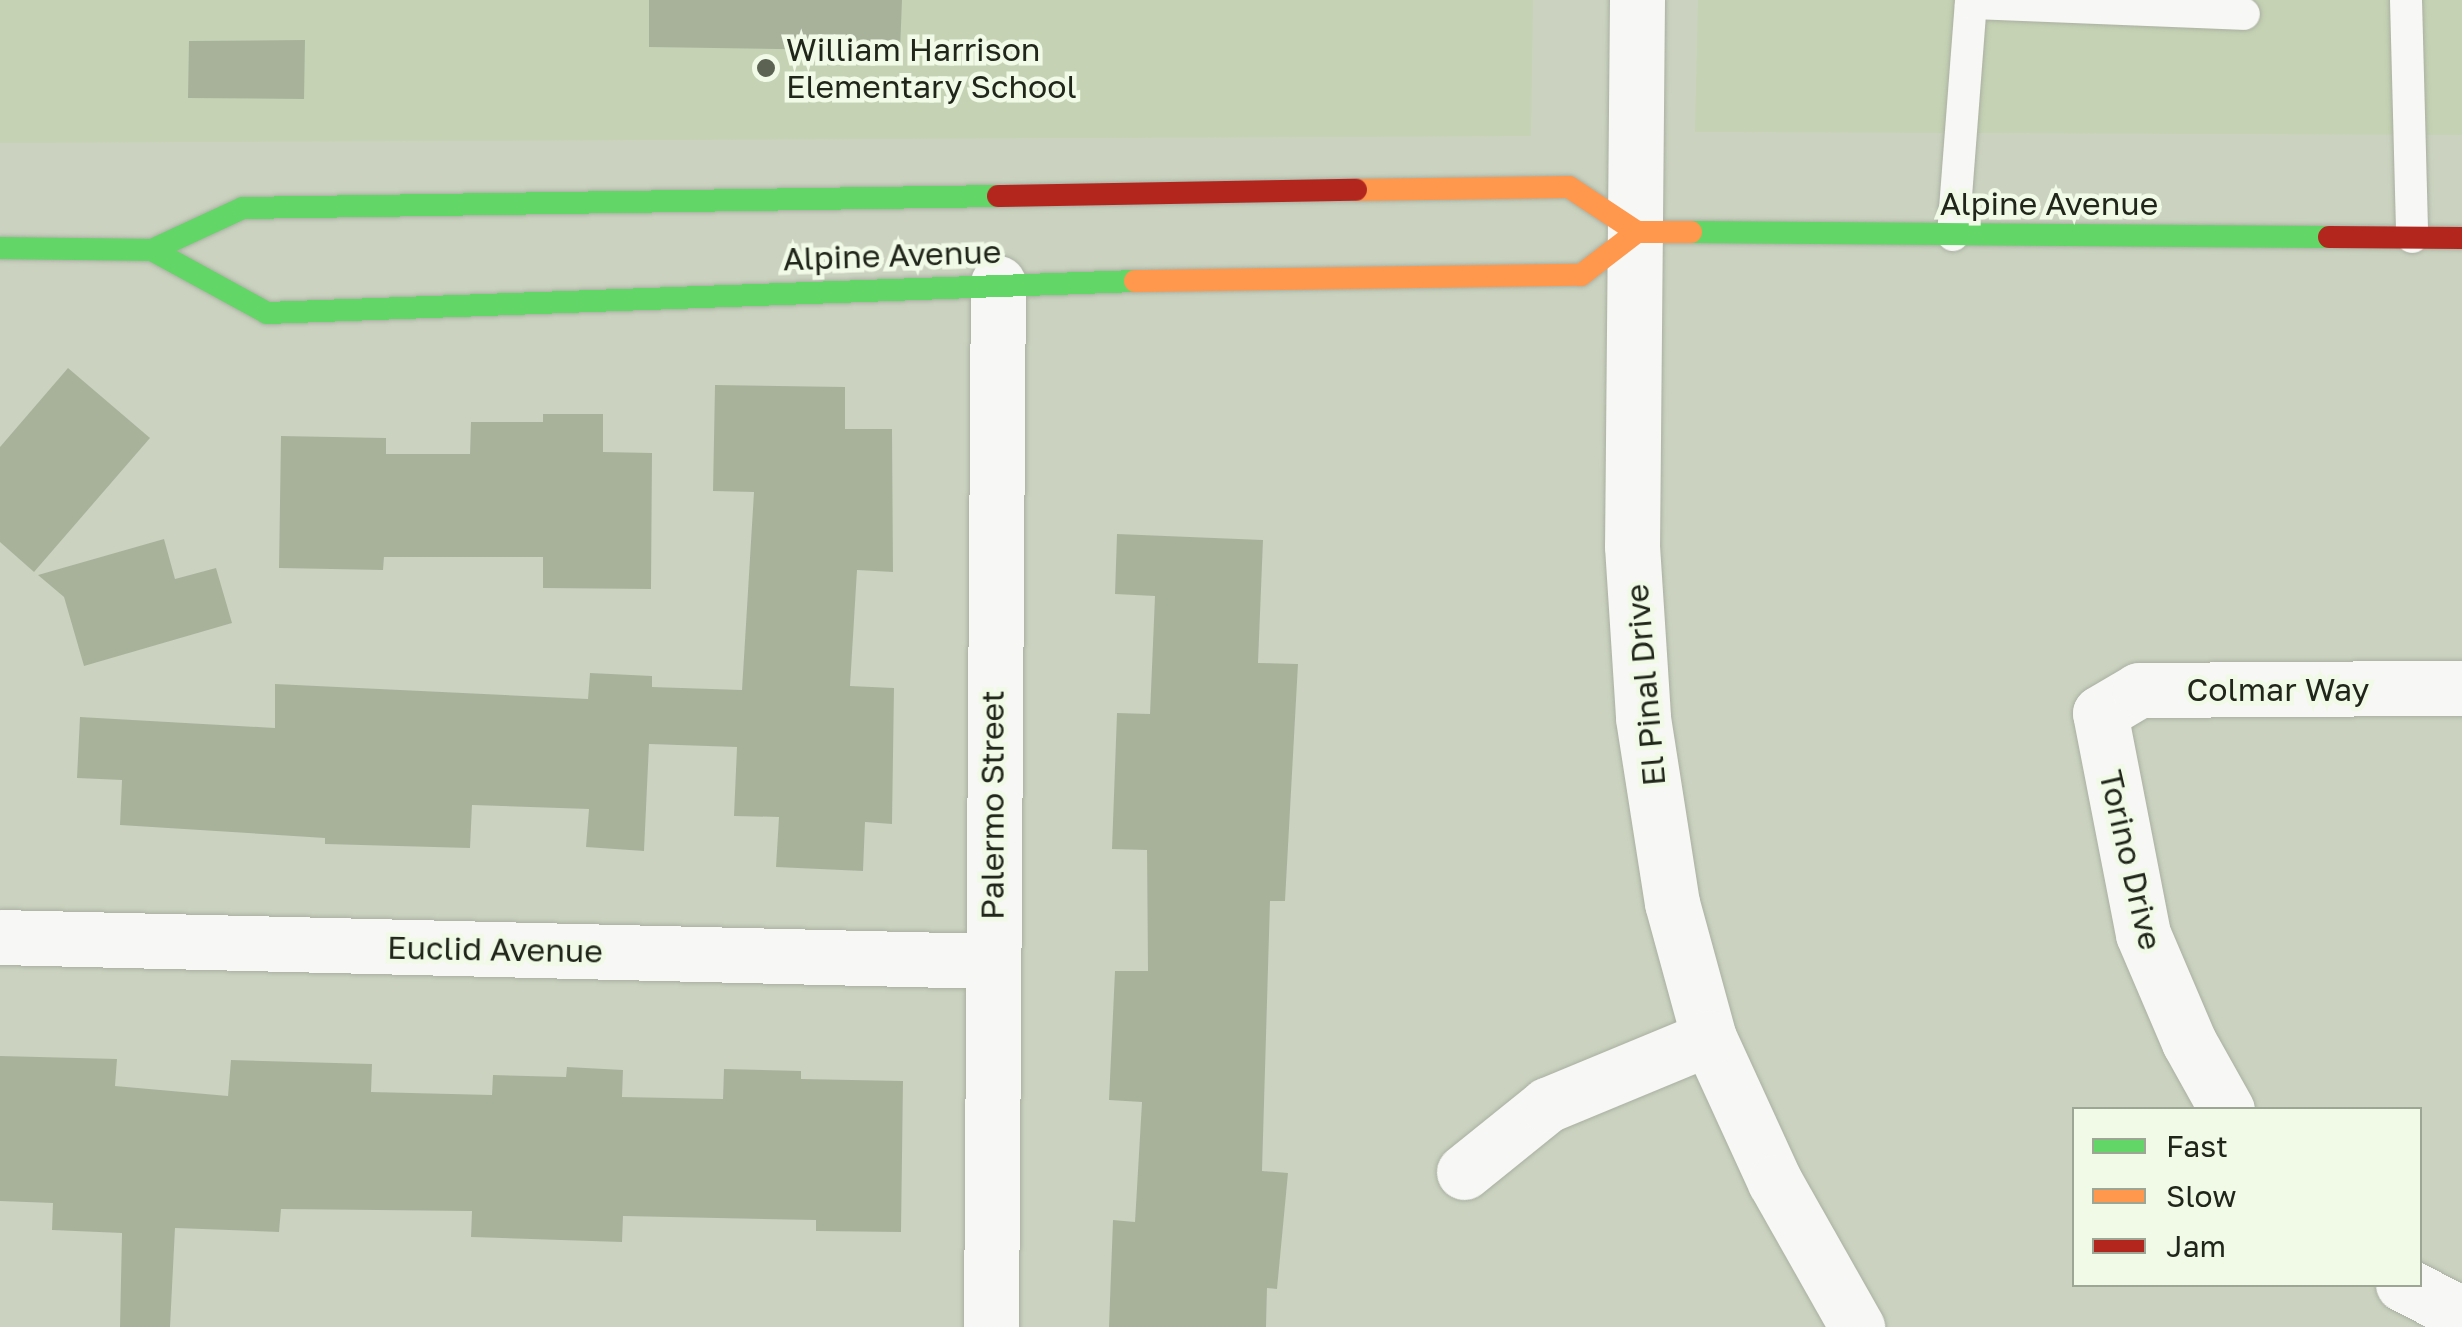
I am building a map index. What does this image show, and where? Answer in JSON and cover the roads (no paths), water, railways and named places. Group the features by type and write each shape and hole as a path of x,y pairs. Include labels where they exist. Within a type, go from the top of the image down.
{"street":[{"name":"El Pinal Drive","path":"1638,0 1632,546 1642,718 1672,902 1709,1038 1775,1182 1857,1327"},
{"name":"Alpine Avenue","path":"0,248 152,250 244,208 925,192 1569,187 1636,232 2462,238"},
{"name":"Alpine Avenue","path":"152,250 267,313 998,283 1581,275 1636,232"},
{"name":"Palermo Street","path":"991,1327 990,961 998,283"},
{"name":"Colmar Way","path":"2100,713 2140,690 2462,688"},
{"name":"Torino Drive","path":"2100,713 2143,934 2189,1042 2225,1107"},
{"name":"Euclid Avenue","path":"0,937 990,961"},
{"path":"1464,1172 1548,1105 1709,1038"},
{"path":"2409,1287 2462,1314"}],"lane":[{"path":"2406,0 2412,237"},
{"path":"1953,235 1971,2 2244,14"}],"place":[{"name":"William Harrison Elementary School","path":"766,68"}]}
